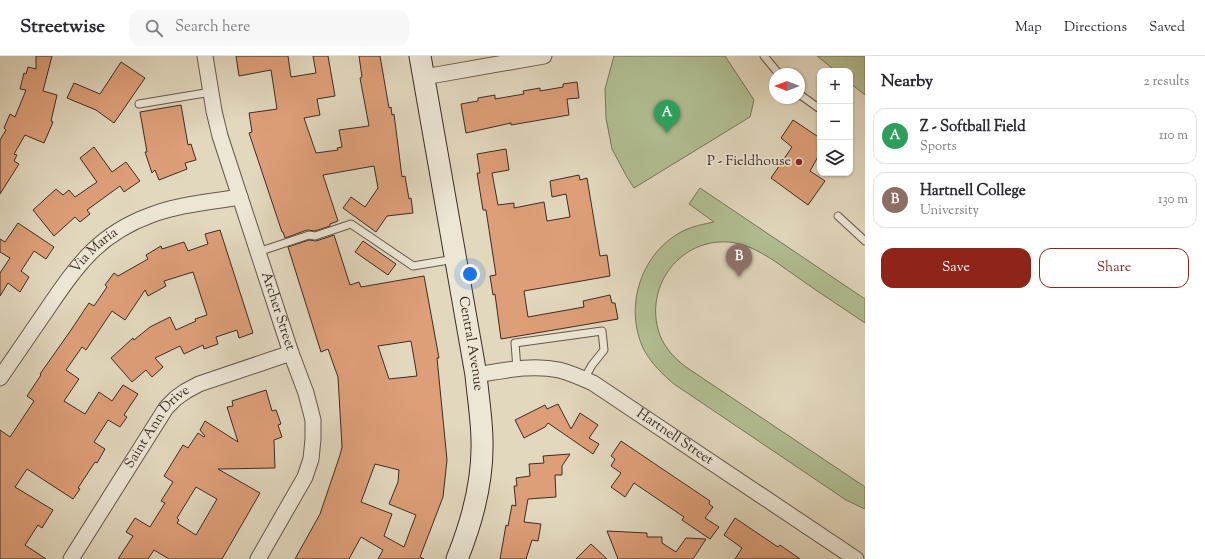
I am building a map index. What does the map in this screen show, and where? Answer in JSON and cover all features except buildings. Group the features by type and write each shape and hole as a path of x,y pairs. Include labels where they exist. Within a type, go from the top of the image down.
{"street":[{"name":"Archer Street","path":"205,56 220,136 291,353 310,406 313,420 313,439 305,477 258,559"},
{"name":"Central Avenue","path":"420,56 476,375 481,421 481,467 478,490 473,514 457,559"},
{"path":"424,77 544,56"},
{"name":"Via Maria","path":"0,378 71,275 86,256 102,242 119,230 168,209 240,197"},
{"name":"Saint Ann Drive","path":"71,559 154,426 166,408 176,398 199,384 291,353"},
{"name":"Hartnell Street","path":"476,375 517,369 540,368 574,374 593,383 856,559"}],"lane":[{"path":"764,56 774,68"},
{"path":"139,104 211,92"},
{"path":"805,98 817,107"},
{"path":"838,216 865,241"},
{"path":"258,252 309,235 315,236 351,224 413,266 455,259"},
{"path":"517,369 515,343 602,331 604,350 584,379"}],"green space":[{"path":"614,56 725,56 754,100 750,117 634,188 612,149 606,118 605,89"},
{"path":"817,56 865,56 865,95 853,85 853,68 832,68"},
{"path":"700,188 865,299 865,323 775,261 757,251 728,242 711,243 696,248 682,256 662,281 657,296 656,312 658,329 662,340 672,355 686,367 865,487 865,509 846,500 674,384 650,360 644,350 638,333 635,316 636,299 640,282 647,266 657,252 670,239 685,230 714,222 689,204"}],"place":[{"name":"Z - Softball Field","path":"667,133"},
{"name":"P - Fieldhouse","path":"799,162"},
{"name":"Hartnell College","path":"739,277"}]}
